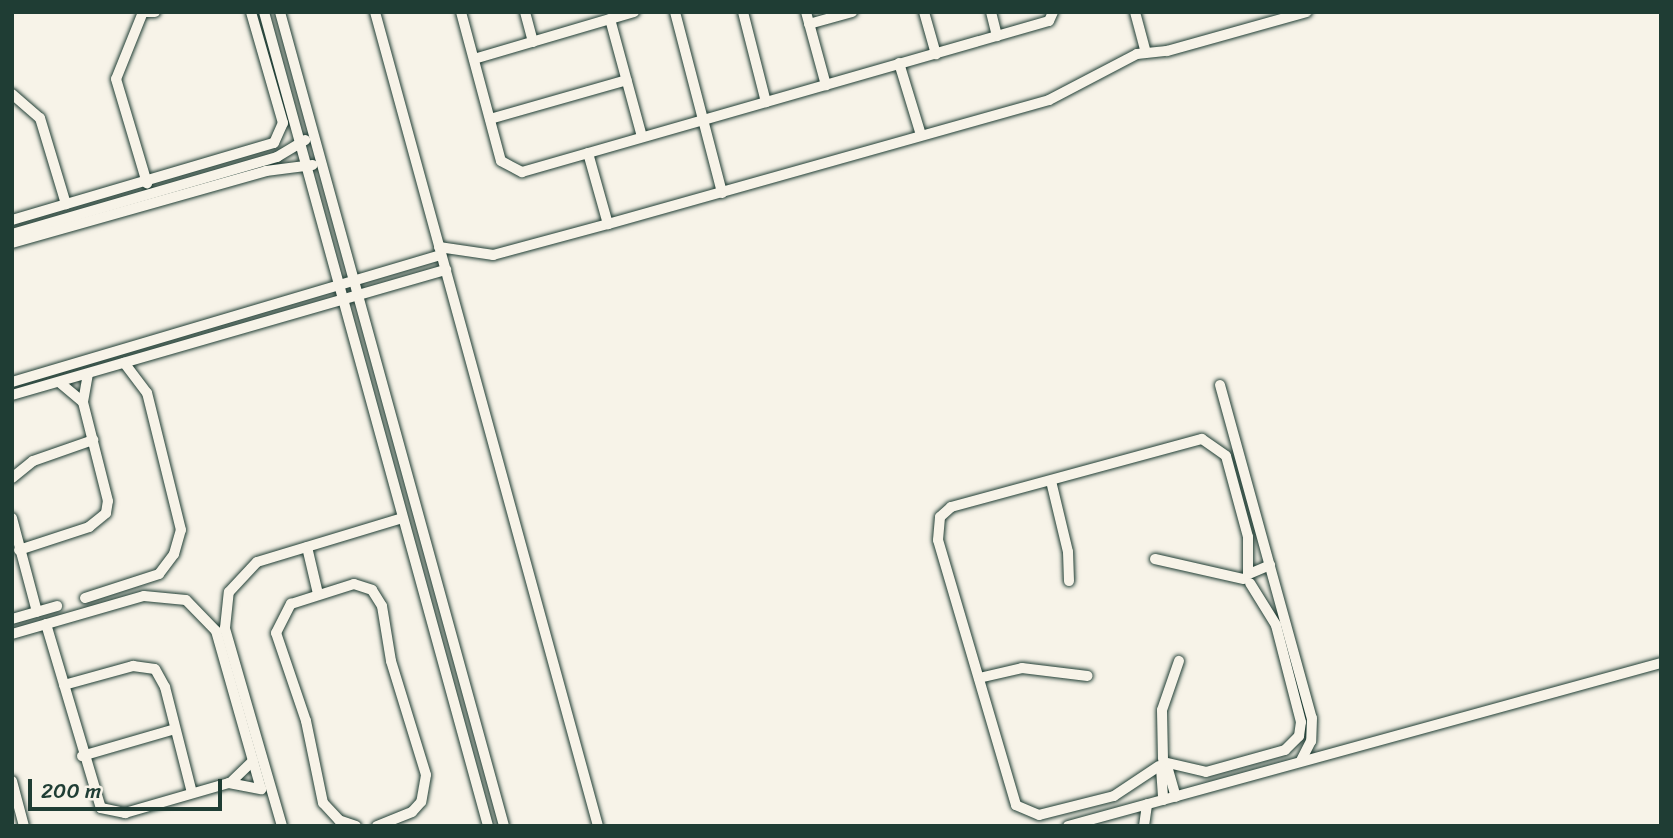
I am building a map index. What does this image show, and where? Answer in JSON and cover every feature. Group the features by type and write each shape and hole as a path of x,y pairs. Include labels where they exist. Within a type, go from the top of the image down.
{"street":[{"path":"12,220 278,139 283,123 251,12"},
{"path":"264,12 488,826"},
{"path":"280,12 357,281 504,826"},
{"path":"375,12 598,826"},
{"path":"461,12 501,161 514,171 588,153 1049,21 1054,12"},
{"path":"524,12 533,42"},
{"path":"474,59 634,12"},
{"path":"675,12 722,193"},
{"path":"743,12 766,102"},
{"path":"806,12 826,85"},
{"path":"809,24 852,12"},
{"path":"924,12 936,54"},
{"path":"991,12 997,36"},
{"path":"1135,12 1146,53"},
{"path":"12,382 357,281 440,251 493,254 722,193 1049,100 1076,82 1146,53 1307,12"},
{"path":"147,15 116,79 145,179 155,191"},
{"path":"610,19 642,137"},
{"path":"899,63 921,135"},
{"path":"490,119 627,80"},
{"path":"12,94 40,118 66,204"},
{"path":"12,243 110,209 136,196 277,157 315,134"},
{"path":"588,153 608,224"},
{"path":"12,234 266,171 323,163"},
{"path":"136,196 145,179"},
{"path":"12,396 446,270"},
{"path":"236,316 240,330"},
{"path":"85,598 159,574 174,554 181,530 147,393 124,363"},
{"path":"19,550 89,527 106,513 108,500 83,402 88,374"},
{"path":"60,382 83,402"},
{"path":"1220,385 1312,718 1311,741 1301,761"},
{"path":"12,478 33,461 93,440"},
{"path":"1194,440 1209,441 1226,456 1248,537 1249,578 1276,625 1301,722 1299,736 1285,750 1206,772 1164,764 1119,794 1039,815 1026,813 1013,799 937,524 951,507 1051,481 1194,440"},
{"path":"1051,481 1068,552 1069,581"},
{"path":"12,518 37,612"},
{"path":"282,826 225,628 225,606 232,586 251,565 403,518"},
{"path":"307,547 318,594"},
{"path":"1155,559 1249,578 1271,570"},
{"path":"356,826 339,820 323,803 306,721 276,633 290,604 354,584 372,590 382,606 391,661 426,775 421,802 385,825"},
{"path":"12,634 46,624 144,596 186,600 216,631 261,789 229,783 125,813 109,811 95,802 46,624"},
{"path":"12,619 57,607"},
{"path":"1163,800 1162,710 1179,661"},
{"path":"1068,826 1661,663"},
{"path":"64,685 133,666 155,668 162,677 192,793"},
{"path":"979,678 1021,668 1088,677"},
{"path":"82,756 175,729"},
{"path":"229,783 253,761"},
{"path":"1164,764 1176,797"},
{"path":"12,781 24,826"},
{"path":"1144,826 1147,804"}]}
